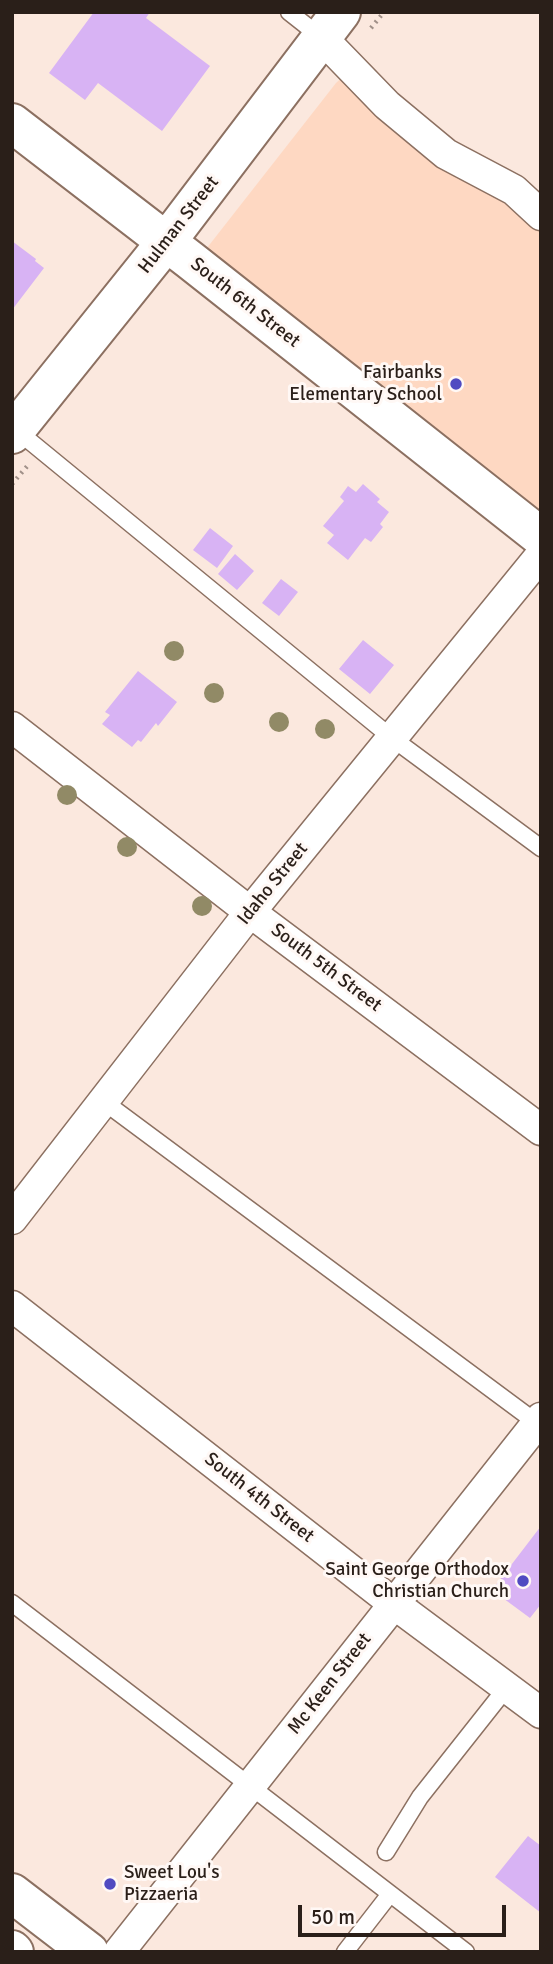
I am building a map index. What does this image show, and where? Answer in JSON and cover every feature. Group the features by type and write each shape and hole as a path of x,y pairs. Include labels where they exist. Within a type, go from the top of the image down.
{"main road":[{"name":"Hulman Street","path":"14,430 167,241 331,25"},
{"name":"South 6th Street","path":"12,123 167,241 541,537"},
{"path":"12,1893 89,1952"}],"street":[{"path":"331,25 387,105 446,154 514,190 541,215"},
{"name":"Idaho Street","path":"12,1219 250,912 541,555"},
{"name":"South 5th Street","path":"12,727 250,912 541,1130"},
{"name":"South 4th Street","path":"12,1306 393,1603 541,1713"},
{"name":"Mc Keen Street","path":"119,1952 539,1422"}],"lane":[{"path":"289,12 331,25"},
{"path":"14,430 392,738 541,848"},
{"path":"103,1101 539,1422"},
{"path":"12,1604 466,1952"},
{"path":"386,1852 420,1797 507,1687"},
{"path":"345,1952 390,1894"}],"shaded area":[{"name":"Fairbanks Elementary School","path":"348,72 541,227 541,515 203,253 336,83"}],"building":[{"path":"94,12 150,12 146,18 210,66 162,131 98,83 85,100 49,73"},
{"path":"12,241 44,268 12,310"},
{"path":"363,484 380,499 377,502 389,512 380,524 383,527 371,542 365,538 348,560 327,543 334,535 323,526 344,501 340,497 348,486 356,492"},
{"path":"210,528 233,546 217,568 193,550"},
{"path":"235,554 254,571 237,590 218,574"},
{"path":"281,579 298,592 279,616 262,603"},
{"path":"363,640 394,665 370,694 339,669"},
{"path":"138,671 177,702 158,726 156,723 141,742 138,740 132,747 102,724 110,715 105,712"},
{"path":"541,1526 541,1604 530,1618 492,1590"},
{"path":"528,1836 541,1846 541,1913 495,1877"}],"place":[{"name":"Fairbanks Elementary School","path":"456,384"},
{"name":"Saint George Orthodox Christian Church","path":"523,1581"},
{"name":"Sweet Lou's Pizzaeria","path":"110,1884"}]}
